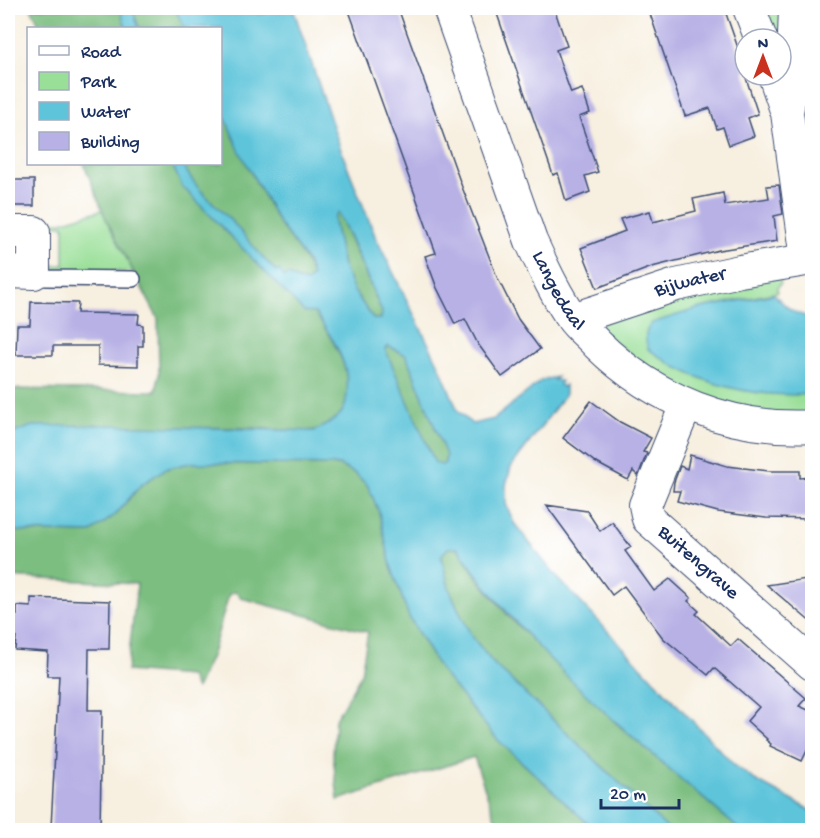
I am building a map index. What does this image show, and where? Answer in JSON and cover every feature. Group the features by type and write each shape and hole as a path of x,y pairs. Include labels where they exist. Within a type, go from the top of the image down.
{"street":[{"name":"Langedaal","path":"448,8 531,241 547,276 573,319 619,365 686,405 740,422 790,427 813,426"},
{"path":"749,8 756,27"},
{"path":"787,113 793,63 795,8"},
{"path":"778,87 787,113 810,259"},
{"path":"8,232 34,232 21,273"},
{"name":"Bijwater","path":"573,319 676,285 810,259"},
{"name":"Buitengrave","path":"686,405 645,505 648,519 813,664"}],"lane":[{"path":"21,273 46,278 133,279"}],"green space":[{"path":"31,8 120,8 126,27 40,27"},
{"path":"132,8 175,8 184,27 139,27"},
{"path":"757,8 786,8 783,27 764,27"},
{"path":"222,110 262,193 309,268 312,276 307,282 289,275 284,278 279,270 277,272 271,267 187,173 183,165 222,165"},
{"path":"84,165 172,165 182,186 304,311 315,313 338,351 348,381 348,395 344,408 335,419 320,428 309,431 251,428 32,426 8,435 8,389 156,391 159,375 158,319 106,219"},
{"path":"102,210 134,272 43,270 44,266 64,265 64,225 44,225 44,221 61,222"},
{"path":"338,212 382,312 381,319 373,319 354,291 343,266 334,222"},
{"path":"778,275 781,283 777,288 778,292 696,309 680,369 744,390 793,395 812,394 812,415 756,414 683,395 599,330 602,323 618,316"},
{"path":"389,346 406,355 446,455 445,463 442,465 435,464 385,349"},
{"path":"190,463 338,465 356,474 368,486 379,512 391,566 409,617 441,671 497,739 595,830 499,830 474,757 338,800 333,755 335,720 361,674 368,632 241,598 236,592 229,594 212,654 196,689 190,676 127,671 137,584 8,577 8,531 90,533 115,515 141,485 165,469"},
{"path":"448,548 458,548 479,580 511,619 616,723 740,830 669,830 492,662 471,635 449,588 441,556"}],"water":[{"path":"120,8 132,8 139,27 126,27"},
{"path":"175,8 256,8 259,14 265,13 265,8 293,8 342,153 376,238 439,365 458,411 472,424 494,419 542,380 557,377 554,380 561,381 562,387 565,385 565,395 511,467 506,485 506,504 514,523 554,574 733,764 755,780 812,811 812,830 740,830 627,732 553,663 487,588 458,548 448,548 441,556 449,588 471,635 492,662 669,830 595,830 497,739 441,671 409,617 391,566 379,512 368,486 356,474 339,465 190,463 165,469 141,485 115,515 90,533 8,531 8,435 32,426 108,425 314,431 332,421 344,408 347,376 344,365 335,343 315,313 304,312 182,186 172,165 183,165 199,188 277,272 280,270 284,277 289,275 307,282 312,276 307,261 279,223 239,150 222,110 222,27 184,27","holes":["338,213 382,312 381,319 373,319 354,291 343,266 334,222 335,215","388,346 406,355 446,455 445,463 442,465 435,463 385,349"]},
{"path":"774,294 791,310 812,317 812,394 761,393 728,387 680,369 648,349 646,335 652,323 696,309"}],"building":[{"path":"348,8 398,8 497,277 518,319 540,349 502,377 478,344 465,319 455,324 437,288 425,256 436,253"},
{"path":"495,8 554,8 567,46 556,50 563,71 571,93 582,89 590,113 579,117 598,172 585,176 590,192 566,201 558,173 553,175"},
{"path":"648,8 724,8 733,34 733,87 749,87 758,114 748,118 754,136 729,145 723,127 717,129 710,108 685,116"},
{"path":"8,180 34,180 34,206 8,206"},
{"path":"779,185 783,214 774,216 777,241 719,250 652,267 597,288 581,248 625,231 620,219 650,211 653,222 696,211 693,199 723,193 725,205 769,198 767,186"},
{"path":"31,302 78,303 77,313 139,314 138,324 143,325 143,346 138,346 138,366 98,365 98,346 53,346 53,355 16,355 17,325 30,325"},
{"path":"591,401 620,422 651,438 643,452 647,453 638,476 633,471 628,480 595,462 563,438"},
{"path":"690,455 727,466 769,471 800,471 800,478 813,477 813,519 766,518 718,512 677,501 680,491 673,491 674,482 680,466 687,469"},
{"path":"546,505 587,511 600,531 612,522 631,547 625,551 654,591 670,579 691,598 688,601 699,611 696,614 731,646 738,639 806,698 799,706 813,712 813,738 802,761 770,746 767,739 747,721 759,707 714,668 708,675 663,638 624,586 612,595"},
{"path":"813,578 813,624 767,585"},
{"path":"31,598 110,601 109,649 89,649 88,710 102,710 100,829 51,827 59,676 47,676 48,652 15,650 16,636 8,636 8,615 17,615 17,606 31,607"}]}
